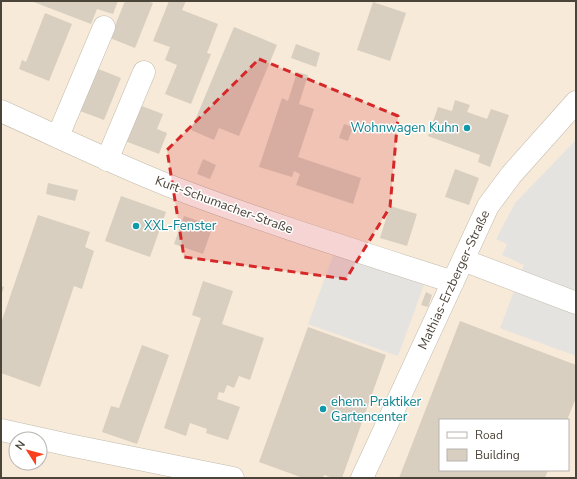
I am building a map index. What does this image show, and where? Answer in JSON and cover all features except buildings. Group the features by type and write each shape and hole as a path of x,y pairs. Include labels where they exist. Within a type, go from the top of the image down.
{"street":[{"path":"58,136 104,27"},
{"path":"108,160 144,72"},
{"name":"Mathias-Erzberger-Straße","path":"362,478 488,206 511,175 576,102"},
{"name":"Kurt-Schumacher-Straße","path":"1,111 108,160 174,187 310,236 453,282"},
{"path":"463,260 576,303"},
{"path":"1,430 234,478"}],"highlighted area":[{"path":"259,59 398,116 390,207 346,279 184,257 167,150"}],"shaded area":[{"path":"1,1 576,1 576,478 1,478"},
{"path":"576,140 576,356 500,328 524,265 502,255 507,244 496,239 515,203"},
{"path":"334,253 424,285 398,356 308,324"}],"place":[{"name":"Wohnwagen Kuhn","path":"467,128"},
{"name":"XXL-Fenster","path":"136,226"},
{"name":"ehem. Praktiker Gartencenter","path":"323,409"}]}
